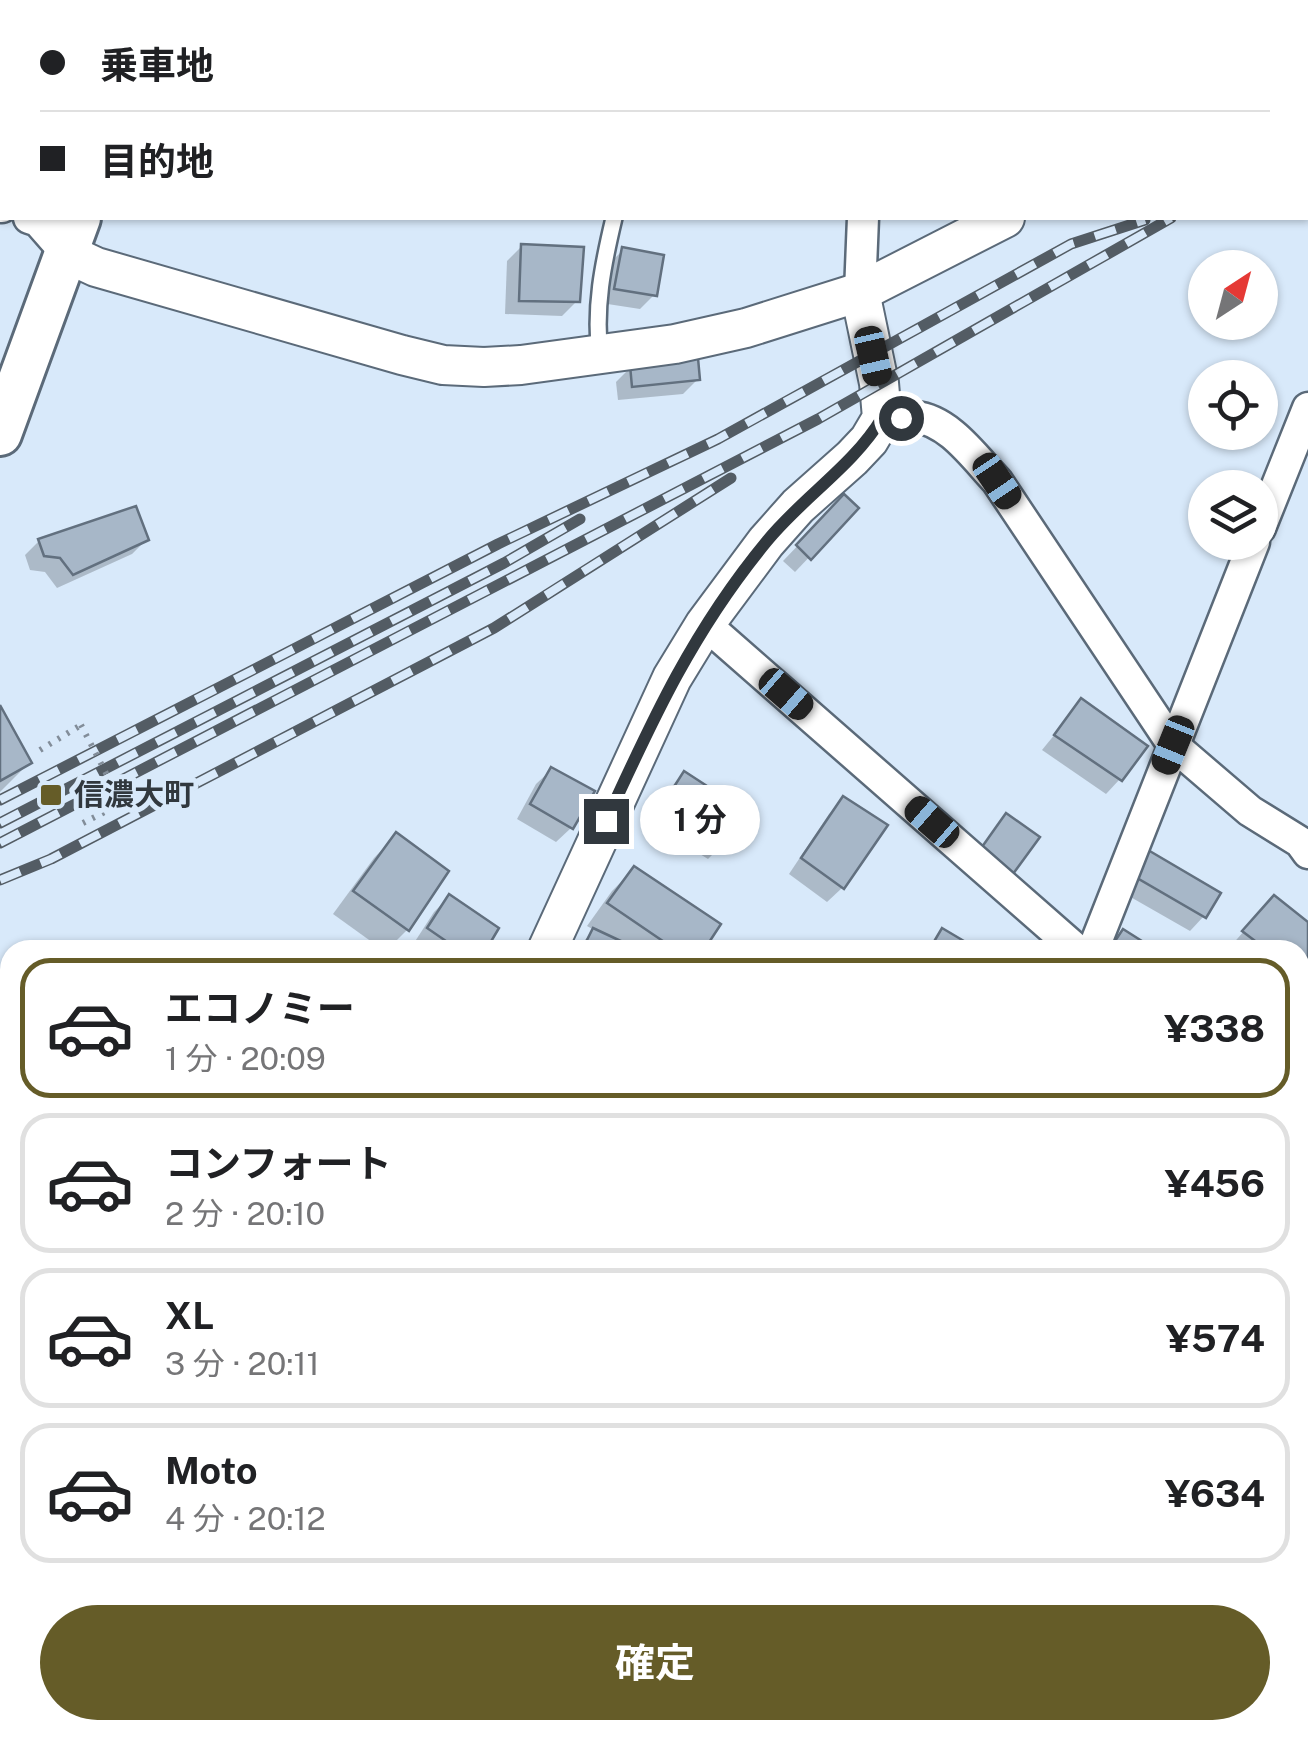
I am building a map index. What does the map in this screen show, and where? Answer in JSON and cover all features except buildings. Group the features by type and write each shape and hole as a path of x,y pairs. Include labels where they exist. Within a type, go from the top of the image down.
{"main road":[{"path":"0,434 73,235"}],"street":[{"path":"35,220 73,235 96,267 443,365 484,368 600,355 746,328 860,292 1001,220"},
{"path":"552,940 672,678 705,624 766,542 798,506 860,449 882,418 879,383 860,292 863,220"},
{"path":"1278,483 1308,408"},
{"path":"882,418 917,417 943,426 997,481 1173,745 1250,811 1300,842 1308,853"},
{"path":"1097,940 1247,560"},
{"path":"705,624 1066,940"}],"lane":[{"path":"600,355 596,324 599,291 614,220"}],"path":[{"path":"40,750 82,726 121,802"},
{"path":"84,823 158,785"}],"railway":[{"path":"0,800 498,544 718,439 1071,244 1145,220"},
{"path":"0,843 818,419 1167,220"},
{"path":"0,880 51,859 494,628 731,478"},
{"path":"0,823 504,563 580,519"}],"place":[{"name":"信濃大町","path":"51,795"}],"route":[{"path":"606,821 672,678 705,624 798,506 852,458 882,418 901,418"}]}
